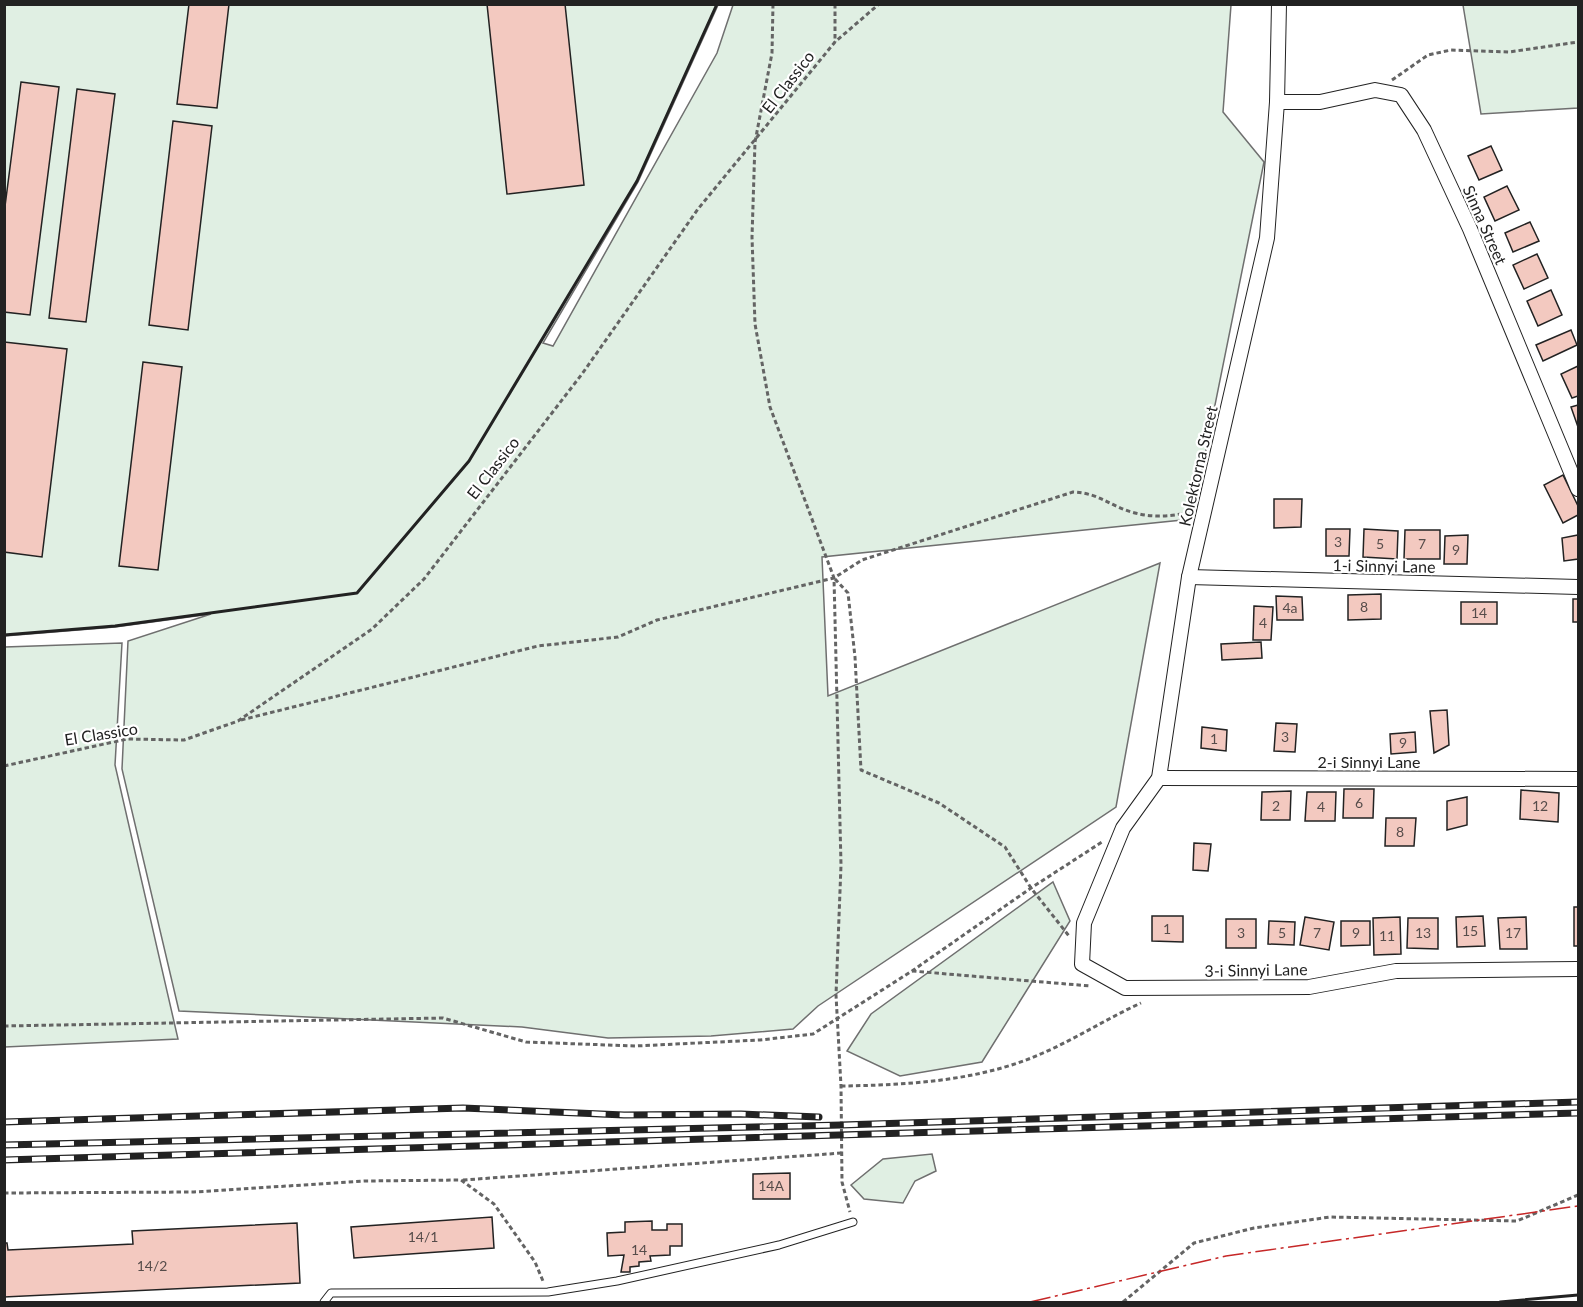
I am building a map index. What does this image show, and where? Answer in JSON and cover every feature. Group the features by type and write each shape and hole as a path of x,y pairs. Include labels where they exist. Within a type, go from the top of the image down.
{"street":[{"name":"Kolektorna Street","path":"1123,828 1159,778 1189,577 1267,238 1277,102 1279,4"},
{"name":"Sinna Street","path":"1277,102 1320,102 1375,90 1401,95 1424,130 1470,229 1578,489"},
{"name":"1-i Sinnyi Lane","path":"1189,577 1578,587"},
{"name":"2-i Sinnyi Lane","path":"1159,778 1578,779"},
{"path":"1081,952 1084,923 1123,828"},
{"name":"3-i Sinnyi Lane","path":"1081,952 1082,964 1125,988 1309,987 1396,971 1578,969"}],"lane":[{"path":"324,1302 331,1293 548,1292 617,1281 779,1245 853,1222"}],"path":[{"path":"773,4 772,53 755,142 752,237 755,324 770,407 834,578 841,865 837,1020 841,1086 842,1182 853,1222"},
{"path":"835,4 835,42"},
{"name":"El Classico","path":"4,766 127,739 184,740 238,720 372,629 424,579 582,374 698,209 835,42 879,4"},
{"path":"1375,90 1428,55 1451,50 1509,52 1578,42"},
{"path":"238,720 538,646 618,637 657,620 834,578 862,560 1073,492 1090,493 1136,514 1174,516 1205,509"},
{"path":"834,578 848,593 855,657 861,770 939,803 1005,847 1031,888 1081,952"},
{"path":"4,1026 443,1018 526,1042 635,1046 760,1040 813,1034 912,971 1031,888 1123,828"},
{"path":"912,971 1125,988"},
{"path":"841,1086 919,1082 987,1072 1043,1053 1168,988"},
{"path":"4,1193 194,1192 365,1181 461,1180 842,1153"},
{"path":"461,1180 494,1204 535,1262 548,1292"},
{"path":"1124,1302 1194,1243 1254,1228 1330,1217 1517,1221 1578,1195"}],"green space":[{"path":"5,5 718,5 638,182 543,343 553,346 717,53 733,5 1231,5 1223,112 1264,162 1192,519 822,557 828,696 1160,563 1116,807 818,1006 793,1029 711,1036 608,1038 522,1027 179,1011 122,769 128,641 211,614 115,627 5,636"},
{"path":"1463,5 1578,5 1578,108 1481,114"},
{"path":"122,643 115,765 178,1039 5,1047 5,647"},
{"path":"1053,882 1070,921 982,1062 900,1076 847,1051 871,1014"},
{"path":"932,1154 936,1171 915,1181 903,1203 864,1199 851,1185 883,1159"}],"building":[{"path":"189,4 229,4 217,108 177,104"},
{"path":"487,4 565,4 584,185 507,194"},
{"path":"21,82 59,87 30,315 4,312 4,214"},
{"path":"77,89 115,94 86,322 49,318"},
{"path":"173,121 212,126 188,330 149,325"},
{"path":"1491,146 1502,170 1479,180 1468,156"},
{"path":"1507,186 1519,210 1495,221 1484,197"},
{"path":"1530,222 1539,241 1513,252 1505,233"},
{"path":"1537,254 1548,278 1524,289 1513,265"},
{"path":"1551,290 1562,315 1538,326 1527,301"},
{"path":"1571,330 1577,345 1543,361 1536,345"},
{"path":"4,342 67,349 42,557 4,552"},
{"path":"143,362 182,367 158,570 119,566"},
{"path":"1578,366 1578,396 1572,398 1561,374"},
{"path":"1578,405 1578,427 1571,407"},
{"path":"1563,475 1578,506 1578,515 1563,523 1544,485"},
{"path":"1274,499 1302,499 1301,527 1274,528"},
{"path":"1326,529 1350,529 1349,556 1326,556"},
{"path":"1364,529 1398,531 1397,559 1363,557"},
{"path":"1405,530 1440,530 1440,559 1404,559"},
{"path":"1468,535 1467,564 1444,564 1445,536"},
{"path":"1578,535 1578,559 1564,561 1562,538"},
{"path":"1381,594 1381,619 1348,620 1348,595"},
{"path":"1276,596 1302,597 1303,620 1277,620"},
{"path":"1573,599 1578,599 1578,622 1573,622"},
{"path":"1461,602 1497,602 1497,624 1461,624"},
{"path":"1254,606 1273,607 1271,640 1253,640"},
{"path":"1261,642 1262,658 1222,660 1221,644"},
{"path":"1447,710 1449,745 1434,753 1430,711"},
{"path":"1276,723 1297,724 1295,752 1274,751"},
{"path":"1202,727 1227,730 1226,751 1201,748"},
{"path":"1415,732 1416,752 1391,754 1390,734"},
{"path":"1344,789 1374,789 1373,818 1343,818"},
{"path":"1521,790 1559,793 1558,822 1520,819"},
{"path":"1291,791 1290,820 1261,820 1262,792"},
{"path":"1307,792 1336,792 1335,821 1305,821"},
{"path":"1467,797 1467,825 1447,830 1447,801"},
{"path":"1386,818 1416,818 1414,846 1385,846"},
{"path":"1194,843 1211,844 1208,871 1193,870"},
{"path":"1574,907 1578,907 1578,946 1574,946"},
{"path":"1152,916 1183,916 1183,942 1152,941"},
{"path":"1483,916 1485,946 1457,947 1456,917"},
{"path":"1305,917 1334,922 1329,950 1300,945"},
{"path":"1400,917 1401,954 1374,955 1373,918"},
{"path":"1526,917 1527,949 1500,949 1498,918"},
{"path":"1408,918 1438,918 1438,949 1407,948"},
{"path":"1226,919 1256,919 1256,948 1226,948"},
{"path":"1269,921 1295,922 1294,945 1268,944"},
{"path":"1341,921 1370,921 1370,945 1341,946"},
{"path":"790,1173 790,1199 753,1199 753,1174"},
{"path":"492,1217 494,1248 354,1258 351,1227"},
{"path":"652,1221 652,1230 667,1230 667,1224 682,1224 682,1246 670,1246 670,1255 650,1256 651,1261 639,1262 639,1266 630,1267 630,1272 621,1272 624,1255 608,1256 607,1233 625,1232 625,1222"},
{"path":"297,1223 300,1283 4,1297 4,1243 7,1243 8,1250 133,1244 132,1231"}],"railway":[{"path":"4,1145 841,1125 1578,1102"},
{"path":"4,1122 463,1108 624,1115 741,1114 819,1117"},
{"path":"4,1160 1578,1113"}],"wall":[{"path":"4,635 115,626 357,593 469,461 637,181 717,4"},
{"path":"1500,1302 1578,1295"}],"power":[{"path":"1030,1302 1226,1256 1578,1206"}]}
